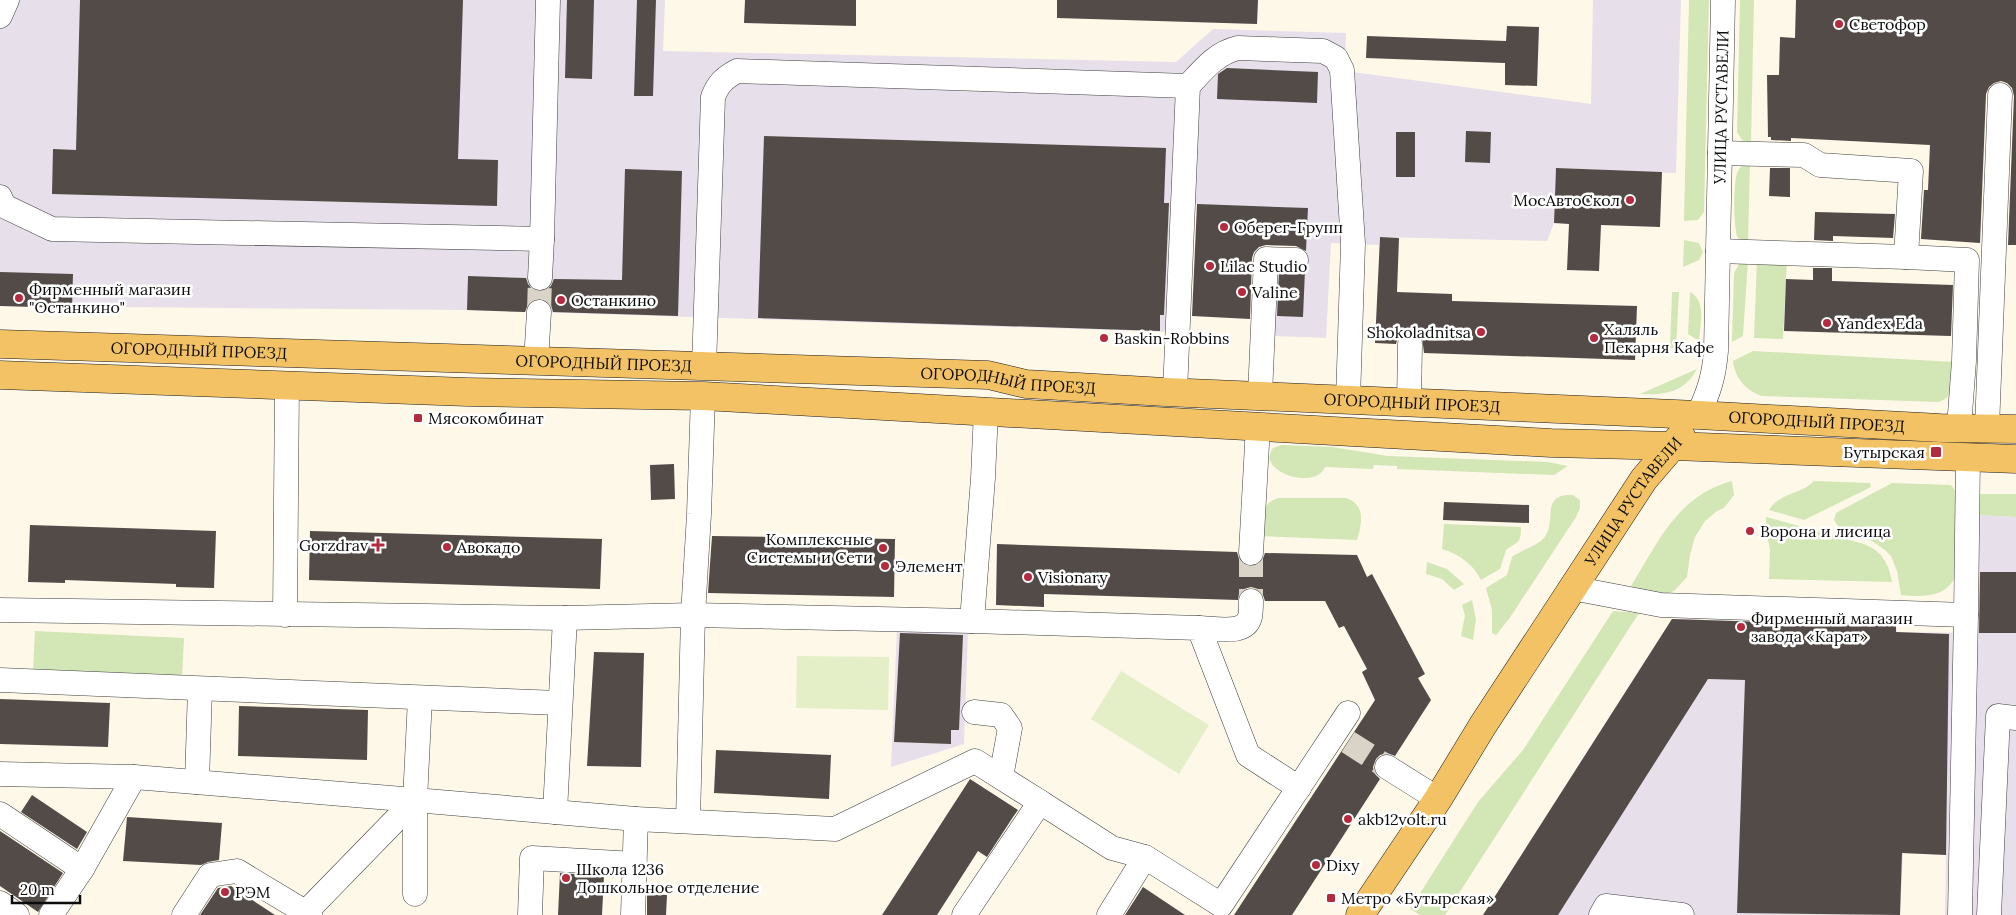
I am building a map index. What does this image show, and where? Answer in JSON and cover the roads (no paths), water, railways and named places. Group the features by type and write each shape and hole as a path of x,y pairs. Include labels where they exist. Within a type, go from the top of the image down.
{"main road":[{"name":"ОГОРОДНЫЙ ПРОЕЗД","path":"0,344 988,376 1026,384 1170,392 2016,429"},
{"name":"ОГОРОДНЫЙ ПРОЕЗД","path":"0,375 467,392 703,396 1551,443 2016,459"},
{"name":"УЛИЦА РУСТАВЕЛИ","path":"1360,915 1438,799 1483,725 1644,479 1698,415"}],"street":[{"path":"0,16 7,0"},
{"path":"540,278 548,0"},
{"name":"УЛИЦА РУСТАВЕЛИ","path":"1698,415 1708,395 1714,375 1723,0"},
{"path":"1170,392 1188,86 1214,59 1228,50 1238,48 1323,51 1330,54 1339,63 1342,70 1353,244 1348,400"},
{"path":"704,366 713,97 717,87 725,78 737,71 1188,86"},
{"path":"1987,428 2000,95"},
{"path":"1720,153 1804,155 1820,165 1911,171 1906,257"},
{"path":"1170,392 1175,158"},
{"path":"0,198 4,206 52,229 542,239"},
{"path":"1718,251 1967,260 1964,361 1958,427"},
{"path":"1260,395 1266,259 1296,260"},
{"path":"536,361 539,312"},
{"path":"1409,403 1410,344"},
{"path":"285,615 286,384"},
{"path":"688,821 693,615 700,495 703,396"},
{"path":"972,621 986,411"},
{"path":"1251,553 1258,426"},
{"path":"1960,915 1968,457"},
{"path":"1572,588 1661,605 1966,614"},
{"path":"0,610 565,618 693,615 1239,629 1250,618 1251,600"},
{"path":"555,812 559,703 565,618"},
{"path":"1199,628 1248,755 1299,788"},
{"path":"0,680 559,703"},
{"path":"197,782 200,689"},
{"path":"415,894 415,800 420,698"},
{"path":"974,712 1001,715 1010,728 1001,777"},
{"path":"0,774 134,777 636,819 834,829 975,761 1112,848 1145,857 1221,904 1299,788 1341,738 1348,713"},
{"path":"1989,915 1998,716 2016,718"},
{"path":"1387,767 1438,799"},
{"path":"52,915 82,869 134,777"},
{"path":"184,915 210,876 237,871 306,914 415,800"},
{"path":"964,915 1040,802"},
{"path":"0,814 82,869"},
{"path":"633,915 636,819"},
{"path":"1108,915 1145,857"},
{"path":"530,915 532,858 635,864"},
{"path":"0,904 18,915"},
{"path":"1600,915 1606,906 1682,915"}],"tunnel":[{"path":"539,312 540,278"},
{"path":"1251,553 1251,601"},
{"path":"1348,742 1387,767"}],"place":[{"name":"Светофор","path":"1839,24"},
{"name":"МосАвтоСкол","path":"1630,200"},
{"name":"Оберег-Групп","path":"1224,227"},
{"name":"Lilac Studio","path":"1210,266"},
{"name":"Valine","path":"1242,292"},
{"name":"Фирменный магазин \"Останкино\"","path":"19,298"},
{"name":"Останкино","path":"561,300"},
{"name":"Yandex Eda","path":"1827,323"},
{"name":"Shokoladnitsa","path":"1481,332"},
{"name":"Baskin-Robbins","path":"1104,338"},
{"name":"Халяль Пекарня Кафе","path":"1594,338"},
{"name":"Мясокомбинат","path":"418,418"},
{"name":"Бутырская","path":"1936,452"},
{"name":"Ворона и лисица","path":"1750,531"},
{"name":"Gorzdrav","path":"378,545"},
{"name":"Авокадо","path":"447,547"},
{"name":"Комплексные Системы и Сети","path":"883,548"},
{"name":"Элемент","path":"885,566"},
{"name":"Visionary","path":"1028,577"},
{"name":"Фирменный магазин завода «Карат»","path":"1741,627"},
{"name":"akb12volt.ru","path":"1348,819"},
{"name":"Dixy","path":"1316,865"},
{"name":"Школа 1236 Дошкольное отделение","path":"566,878"},
{"name":"РЭМ","path":"225,892"},
{"name":"Метро «Бутырская»","path":"1331,898"}]}
